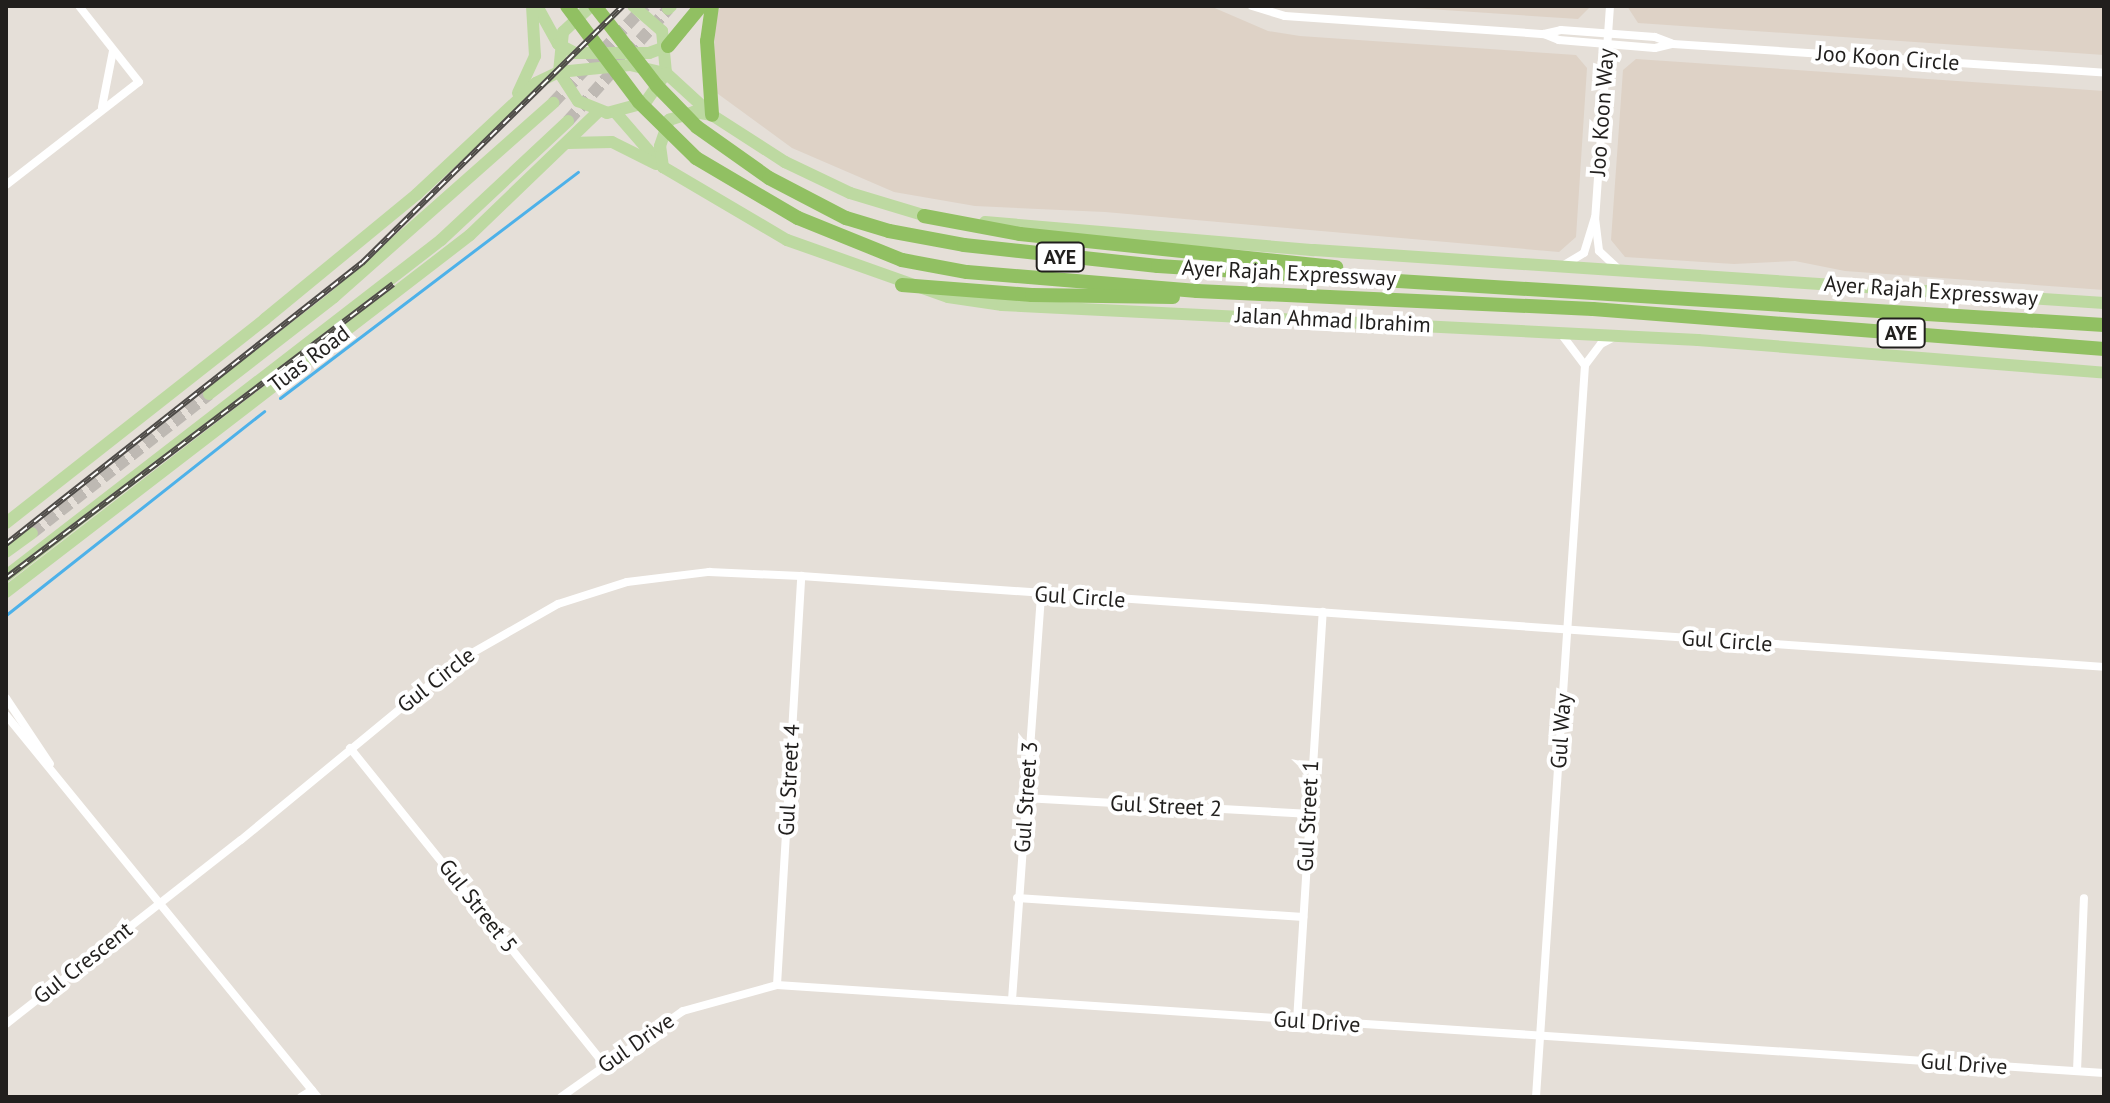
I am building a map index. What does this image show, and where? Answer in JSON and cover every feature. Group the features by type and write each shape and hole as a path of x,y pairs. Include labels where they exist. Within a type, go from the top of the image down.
{"highway":[{"name":"Ayer Rajah Expressway","path":"567,6 639,102 681,144 741,189 846,241 902,260 967,272 1197,291 1593,309 2104,349"},
{"name":"Ayer Rajah Expressway","path":"593,6 657,86 697,127 769,178 846,218 889,231 1062,257 2104,325"},
{"path":"668,46 701,6"},
{"path":"712,6 707,41 712,115"},
{"path":"924,216 1020,234 1451,282"},
{"path":"902,285 1152,298 1197,291"}],"main road":[{"path":"534,6 558,44 575,53 649,53 668,46"},
{"path":"497,121 531,74 535,56 534,6"},
{"path":"593,6 570,21 558,44 559,72 578,101 599,111 616,113 645,103 666,73 668,46 653,19 633,6"},
{"path":"6,523 265,319 497,121 536,83 559,72 630,65 666,73 712,115 829,185 924,216 1560,267 2104,303"},
{"name":"Tuas Road","path":"209,394 334,297 553,103"},
{"name":"Tuas Road","path":"6,592 421,275 505,206 599,111"},
{"path":"663,167 660,146 669,120 694,112 712,115"},
{"name":"Jalan Ahmad Ibrahim","path":"616,113 663,167 787,240 902,285 1002,305 1554,331 2104,373"},
{"name":"Tuas Road","path":"6,576 441,240 568,121"},
{"path":"567,143 612,142 663,167"},
{"path":"6,552 32,533"}],"street":[{"path":"6,185 139,82 79,6"},
{"name":"Joo Koon Circle","path":"1252,6 1285,16 1544,34 1608,33 1655,37 1673,44"},
{"name":"Joo Koon Way","path":"1560,267 1584,253 1595,218 1610,6"},
{"name":"Joo Koon Circle","path":"1544,34 1607,44 1673,44 2104,73"},
{"path":"101,110 113,50"},
{"name":"Joo Koon Way","path":"1595,218 1604,259 1625,271"},
{"path":"1554,331 1578,350 1585,365 1601,344 1619,336"},
{"name":"Gul Way","path":"1536,1097 1585,365"},
{"name":"Gul Circle","path":"160,902 484,642 569,600 665,576 801,576 2104,667"},
{"name":"Gul Street 4","path":"777,985 801,576"},
{"name":"Gul Street 3","path":"1012,1000 1024,798 1041,594"},
{"name":"Gul Street 1","path":"1297,1021 1307,814 1323,612"},
{"path":"6,698 50,765"},
{"path":"6,715 50,765 314,1093 301,1097"},
{"name":"Gul Street 5","path":"350,748 604,1064"},
{"name":"Gul Street 2","path":"1024,798 1307,814"},
{"path":"1017,898 1303,917"},
{"path":"2077,1071 2084,898"},
{"name":"Gul Crescent","path":"6,1024 160,902"},
{"name":"Gul Drive","path":"561,1097 683,1011 777,985 2104,1073"}],"shaded area":[{"path":"722,6 1210,6 1268,31 1300,36 1576,55 1587,68 1576,237 1559,252 1105,212 975,206 894,192 792,148 714,91 715,14"},
{"path":"1384,6 1591,6 1578,19"},
{"path":"1627,6 2104,6 2104,55 1638,23"},
{"path":"1636,59 2104,91 2104,290 1845,271 1795,261 1734,264 1625,257 1611,240 1623,70"}],"waterway":[{"path":"280,398 578,172"},
{"path":"6,615 264,411"}],"tunnel":[{"path":"553,103 645,6"},
{"path":"568,121 668,9"},
{"path":"32,533 209,394"}],"railway":[{"path":"6,544 362,263 623,6"},
{"path":"6,578 393,284"}]}
